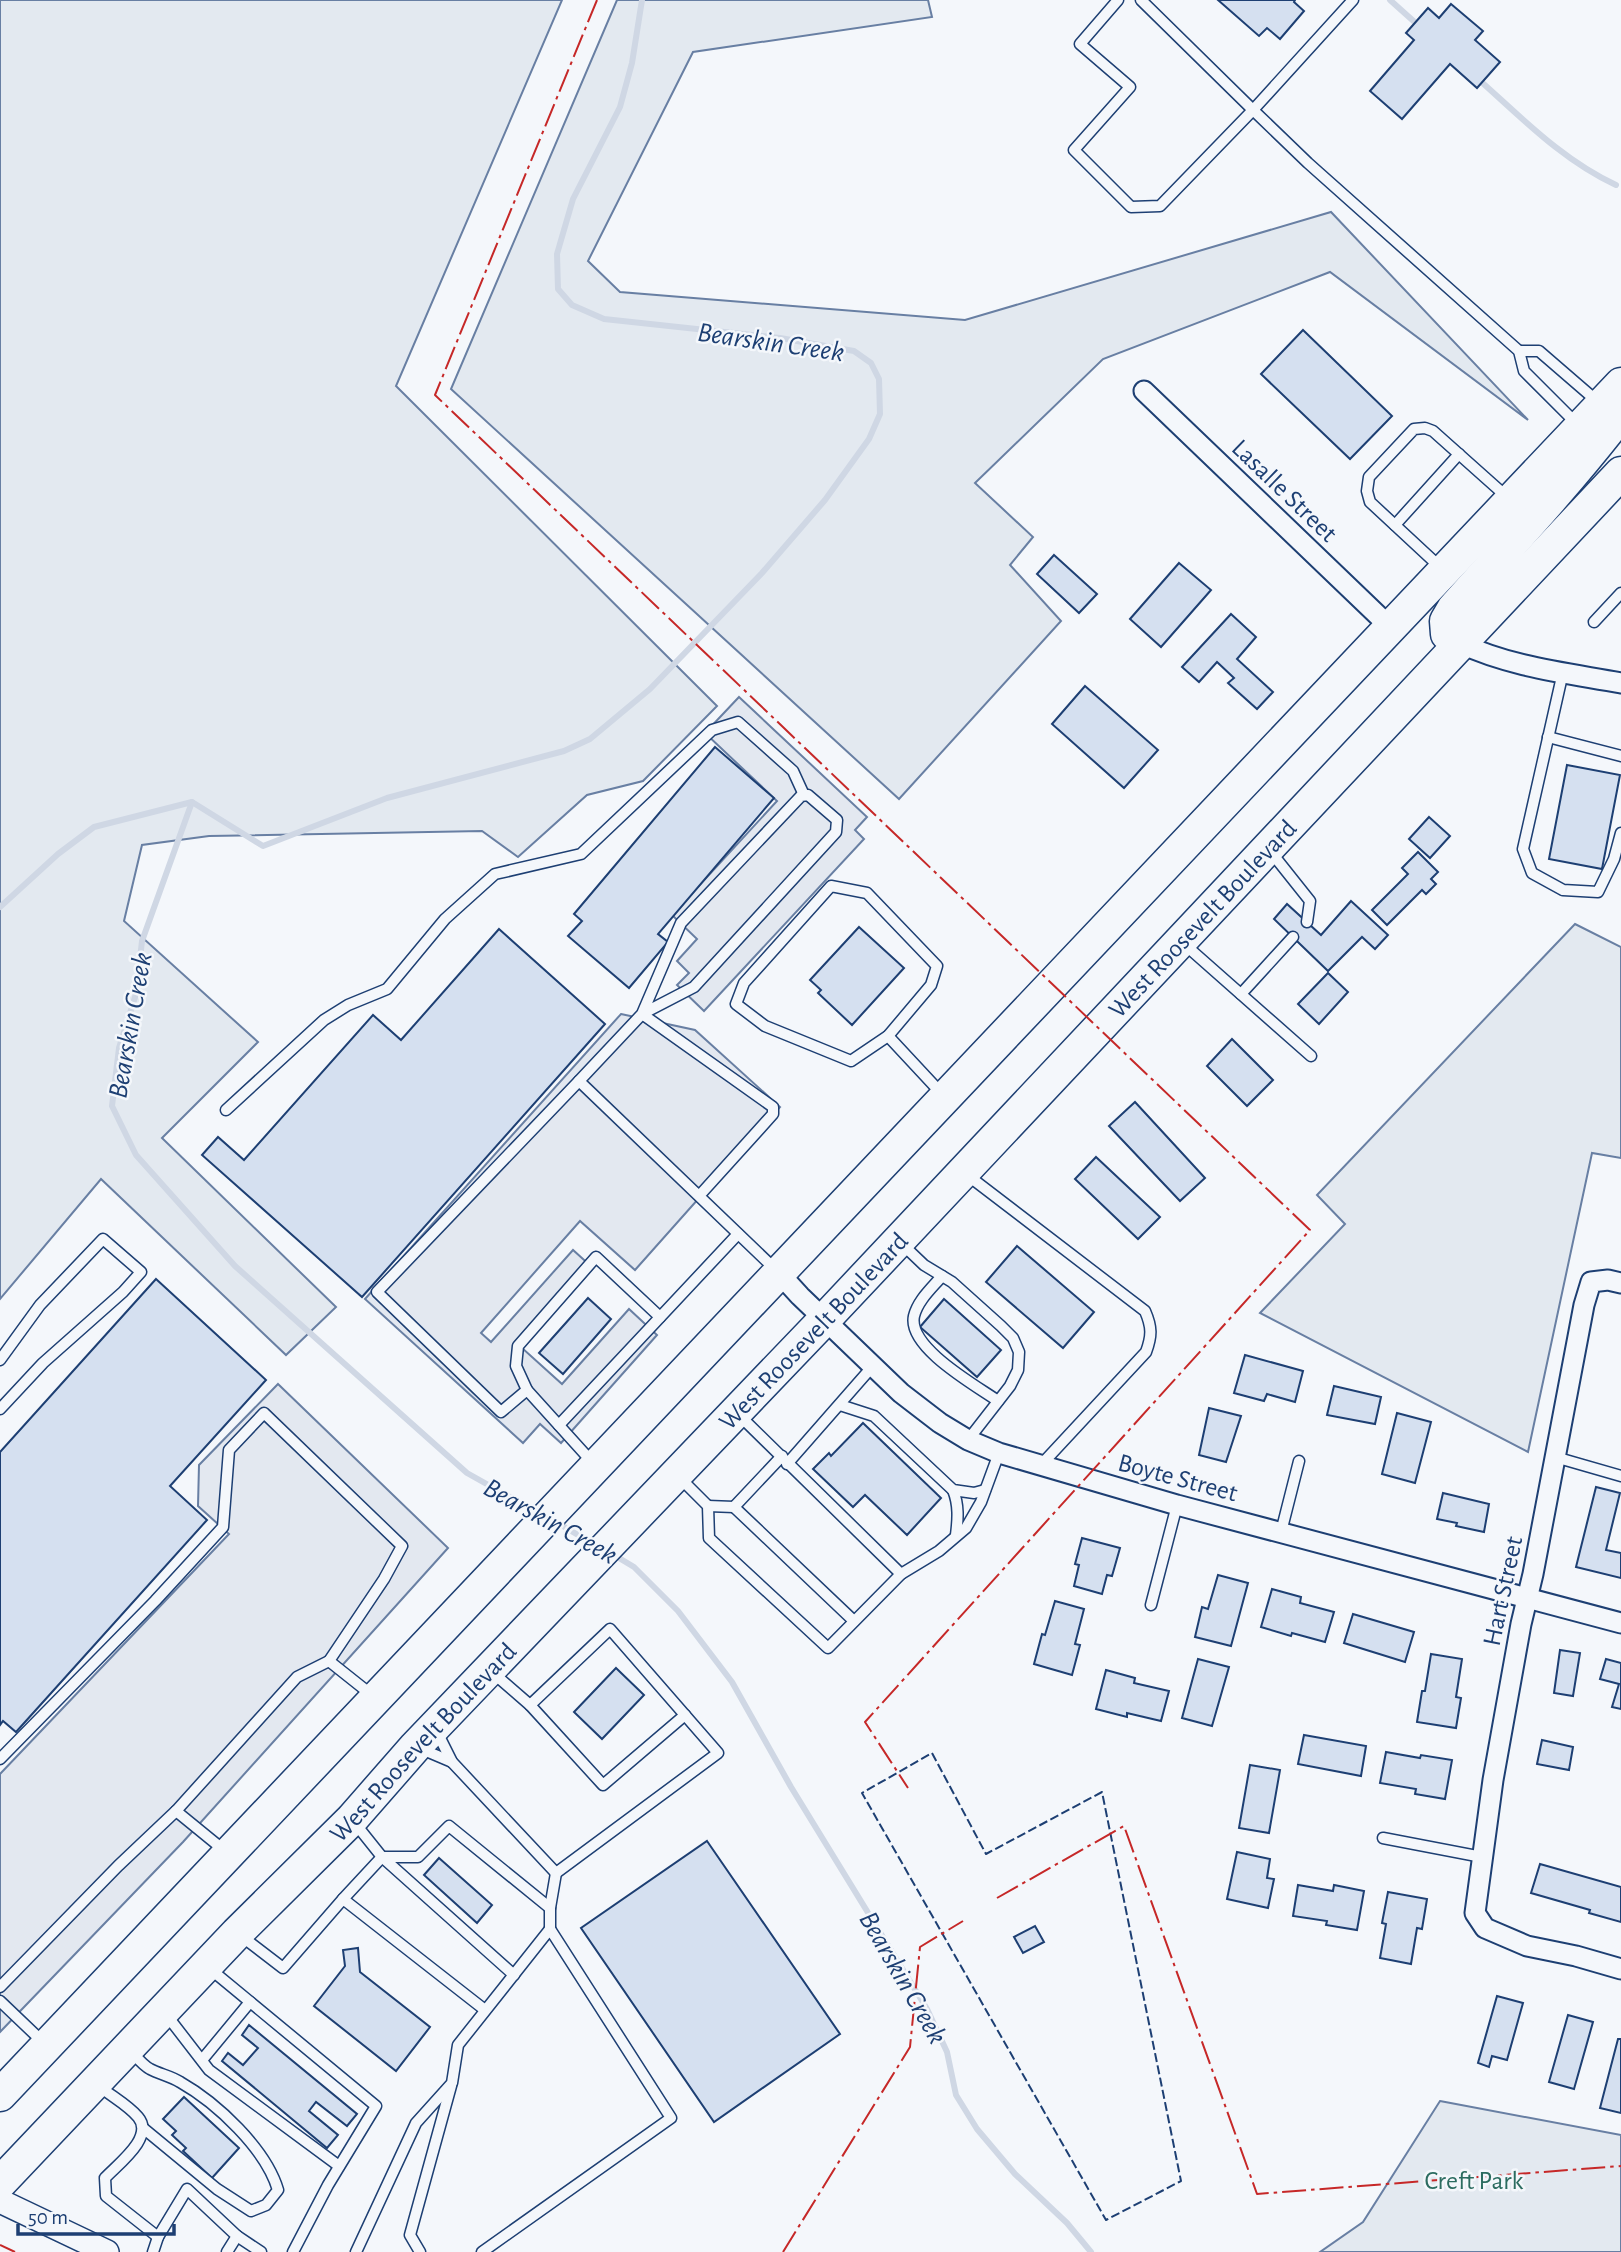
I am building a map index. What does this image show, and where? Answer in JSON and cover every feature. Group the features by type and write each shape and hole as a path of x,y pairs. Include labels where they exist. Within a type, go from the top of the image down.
{"highway":[{"path":"0,2095 1389,626 1510,500 1606,407"},
{"path":"1460,643 1447,634 1446,621 1453,609 1522,535 1585,461 1606,407"},
{"path":"1582,514 1621,448"},
{"name":"West Roosevelt Boulevard","path":"0,2183 237,1933 352,1819 425,1737 824,1320 1621,473"}],"street":[{"name":"Lasalle Street","path":"1144,391 1389,626"},
{"path":"1460,643 1482,654 1531,667 1621,683"},
{"name":"Boyte Street","path":"779,1273 872,1367 940,1423 968,1440 999,1453 1177,1505 1621,1623"},
{"name":"Hart Street","path":"1621,1283 1608,1280 1591,1282 1584,1305 1534,1574 1527,1597 1482,1857 1475,1913 1485,1928 1527,1946 1621,1969"},
{"path":"0,2201 107,2252"}],"lane":[{"path":"1118,0 1080,44 1130,87 1074,150 1131,207 1160,206 1254,110 1353,0"},
{"path":"1141,0 1308,163 1519,351 1524,371 1606,407"},
{"path":"1519,351 1539,351 1606,407"},
{"path":"1443,570 1370,502 1367,491 1369,477 1414,429 1425,428 1433,431 1510,500"},
{"path":"1395,525 1459,454"},
{"path":"1594,622 1621,593"},
{"path":"1563,672 1523,849 1532,873 1563,890 1598,892 1614,859 1621,833"},
{"path":"226,1111 324,1020 348,1005 387,989 445,919 495,874 581,854 712,730 738,722 793,771 804,794 811,796 837,820 835,832 694,987 642,1014 377,1292 501,1412 527,1390"},
{"path":"1548,737 1621,756"},
{"path":"642,1014 681,923 804,794"},
{"path":"1268,847 1310,901 1307,922"},
{"path":"831,886 867,892 937,966 930,985 888,1036 851,1061 765,1026 736,1004 744,984 831,886"},
{"path":"1241,994 1293,937"},
{"path":"1180,941 1311,1056"},
{"path":"642,1014 774,1107 773,1114 699,1196"},
{"path":"888,1036 945,1097"},
{"path":"579,1081 779,1273"},
{"path":"962,1171 1145,1311 1152,1326 1146,1352 1041,1465"},
{"path":"559,1425 738,1234"},
{"path":"0,1360 40,1306 103,1239 141,1272 123,1292 43,1363 0,1409"},
{"path":"898,1240 924,1265 952,1282 1001,1326 1013,1338 1019,1352 1018,1370 1010,1386 968,1440"},
{"path":"593,1469 559,1425 527,1390 516,1366 518,1346 596,1257 660,1317"},
{"path":"942,1276 919,1303 914,1318 915,1330 920,1341 933,1354 998,1401"},
{"path":"734,1507 840,1405 872,1367"},
{"path":"840,1405 874,1416 953,1490 957,1500 956,1535"},
{"path":"736,1411 901,1574"},
{"path":"0,1759 155,1601 223,1527 229,1450 264,1413 402,1546 384,1579 329,1661 297,1677 176,1811 118,1866 0,1987"},
{"path":"708,1506 709,1538 828,1648 901,1574 939,1551 966,1528 974,1517 999,1453"},
{"path":"1554,1457 1621,1476"},
{"path":"1281,1532 1299,1461"},
{"path":"669,1480 708,1506 734,1507 855,1621"},
{"path":"953,1490 974,1493 985,1490"},
{"path":"1152,1605 1177,1505"},
{"path":"420,2252 410,2235 452,2083 458,2045 550,1929 556,1873 719,1753 610,1629 530,1705"},
{"path":"329,1661 376,1698"},
{"path":"489,1670 530,1705 603,1785 685,1715"},
{"path":"425,1737 452,1762 556,1873"},
{"path":"425,1737 452,1762"},
{"path":"176,1811 229,1854"},
{"path":"352,1819 382,1857 514,1975"},
{"path":"237,1933 283,1968 382,1857 418,1857 449,1826 551,1908"},
{"path":"1383,1838 1482,1857"},
{"path":"343,1899 485,2010"},
{"path":"482,2252 671,2118 550,1929"},
{"path":"207,1966 376,2106 339,2166 293,2252"},
{"path":"0,2001 47,2045"},
{"path":"202,2060 250,2002"},
{"path":"163,2012 209,2070 339,2166"},
{"path":"96,2084 139,2118 143,2128 217,2189 251,2211 266,2205 278,2190 262,2156 235,2126 208,2102 180,2081 147,2068 129,2048"},
{"path":"356,2252 416,2123 452,2083"},
{"path":"143,2128 141,2140 105,2178 106,2196 158,2237"},
{"path":"153,2252 158,2237 187,2189 237,2236 261,2252"},
{"path":"227,2252 237,2236"}],"green space":[{"path":"0,0 562,0 396,386 717,706 643,781 587,795 518,857 482,831 209,836 142,845 124,921 258,1042 162,1138 336,1307 286,1355 101,1179 0,1299"},
{"path":"617,0 928,0 932,17 693,52 588,261 620,292 965,320 1331,212 1528,420 1330,272 1103,359 975,483 1033,537 1010,565 1061,621 899,799 451,389"},
{"path":"1575,924 1621,947 1621,1158 1592,1153 1528,1452 1260,1313 1345,1224 1317,1195"},
{"name":"Creft Park","path":"1440,2101 1621,2135 1621,2252 1320,2252 1363,2222"}],"shaded area":[{"path":"739,697 867,817 855,830 864,839 704,1011 677,985 689,973 677,961 697,939 672,915 777,801 705,733"},
{"path":"621,1014 695,1030 780,1107 635,1270 580,1221 481,1333 491,1342 573,1250 593,1268 522,1348 562,1384 629,1309 657,1335 561,1443 540,1424 523,1443 365,1299"},
{"path":"278,1384 448,1548 183,1842 0,2032 0,1774 229,1534 198,1506 199,1465"}],"building":[{"path":"1218,0 1295,0 1304,11 1280,39 1267,28 1259,36"},
{"path":"1451,4 1483,31 1475,40 1500,62 1477,88 1450,64 1402,119 1370,91 1414,40 1406,33 1428,8 1439,18"},
{"path":"1303,330 1392,416 1350,459 1261,374"},
{"path":"1054,555 1097,594 1079,613 1037,574"},
{"path":"1179,563 1211,590 1161,647 1130,619"},
{"path":"1231,614 1256,637 1237,659 1273,692 1257,709 1228,683 1234,678 1217,662 1199,682 1182,667"},
{"path":"1085,686 1158,750 1124,788 1052,724"},
{"path":"715,747 774,798 658,934 668,942 629,988 568,936 582,921 574,914"},
{"path":"1567,765 1620,775 1602,869 1549,859"},
{"path":"1429,817 1450,836 1430,858 1409,839"},
{"path":"1418,852 1438,872 1431,879 1436,884 1426,894 1422,890 1387,925 1372,910 1408,874 1402,868"},
{"path":"1351,901 1388,935 1375,949 1362,937 1328,971 1274,919 1287,904 1321,935"},
{"path":"859,927 904,968 852,1025 818,993 821,990 810,980"},
{"path":"499,929 605,1024 362,1297 202,1155 218,1137 244,1160 373,1015 401,1040"},
{"path":"1328,973 1348,992 1319,1024 1298,1004"},
{"path":"1232,1039 1273,1080 1247,1106 1207,1066"},
{"path":"1135,1102 1205,1178 1180,1201 1109,1126"},
{"path":"1096,1157 1160,1217 1138,1239 1075,1179"},
{"path":"1017,1246 1094,1312 1063,1348 986,1282"},
{"path":"156,1279 266,1380 170,1486 207,1520 16,1732 3,1721 0,1725 0,1452"},
{"path":"588,1298 611,1319 563,1374 539,1353"},
{"path":"944,1299 1001,1350 977,1377 920,1327"},
{"path":"1245,1355 1303,1371 1295,1402 1267,1394 1264,1401 1234,1393"},
{"path":"1334,1386 1381,1397 1375,1424 1327,1415"},
{"path":"1209,1408 1241,1416 1226,1462 1199,1455"},
{"path":"1397,1413 1431,1422 1415,1483 1382,1474"},
{"path":"863,1423 941,1498 907,1535 865,1495 853,1507 813,1469 829,1453 831,1456"},
{"path":"1596,1487 1620,1493 1606,1550 1621,1553 1621,1578 1576,1567"},
{"path":"1443,1493 1489,1504 1484,1532 1437,1519"},
{"path":"1082,1538 1120,1548 1112,1576 1107,1575 1102,1594 1074,1586 1079,1565 1075,1564"},
{"path":"1218,1575 1248,1583 1231,1646 1195,1637 1202,1607 1208,1609"},
{"path":"1272,1589 1301,1597 1300,1603 1334,1612 1325,1642 1261,1627"},
{"path":"1055,1601 1084,1609 1075,1644 1080,1645 1072,1675 1034,1664"},
{"path":"1353,1614 1414,1632 1405,1662 1344,1643"},
{"path":"1560,1650 1580,1653 1573,1696 1554,1693"},
{"path":"1431,1654 1462,1659 1456,1697 1461,1698 1456,1728 1417,1722"},
{"path":"1198,1659 1229,1667 1212,1726 1182,1718"},
{"path":"1606,1659 1621,1663 1621,1709 1612,1707 1619,1684 1600,1679"},
{"path":"616,1668 644,1695 602,1739 574,1712"},
{"path":"1106,1670 1135,1678 1134,1683 1169,1691 1161,1721 1127,1713 1127,1717 1096,1709"},
{"path":"1304,1735 1366,1746 1361,1776 1298,1764"},
{"path":"1542,1740 1573,1747 1569,1770 1537,1764"},
{"path":"1386,1752 1452,1760 1445,1799 1415,1794 1416,1789 1380,1783"},
{"path":"1250,1765 1280,1770 1269,1833 1239,1828"},
{"path":"707,1841 840,2034 714,2122 581,1928"},
{"path":"1237,1852 1270,1859 1267,1878 1274,1879 1268,1908 1227,1899"},
{"path":"439,1858 492,1905 477,1923 424,1875"},
{"path":"1540,1864 1621,1887 1621,1922 1531,1893"},
{"path":"1298,1885 1333,1891 1334,1885 1364,1891 1357,1930 1326,1925 1327,1921 1293,1916"},
{"path":"1388,1892 1427,1899 1422,1929 1417,1928 1411,1964 1380,1958 1386,1924 1382,1923"},
{"path":"1035,1926 1044,1942 1023,1953 1014,1937"},
{"path":"358,1948 360,1972 430,2027 396,2071 314,2006 345,1966 343,1950"},
{"path":"1497,1996 1523,2003 1507,2060 1492,2056 1489,2067 1478,2063"},
{"path":"1568,2015 1593,2022 1574,2089 1549,2082"},
{"path":"249,2025 357,2114 347,2126 316,2102 309,2111 338,2135 327,2148 222,2061 228,2053 243,2065 258,2048 242,2035"},
{"path":"1618,2039 1621,2039 1621,2113 1600,2108"},
{"path":"184,2097 239,2148 212,2178 183,2151 186,2148 172,2135 176,2131 163,2119"}],"waterway":[{"name":"Bearskin Creek","path":"0,907 58,854 94,827 192,802 263,846 387,798 564,751 590,739 650,689 762,573 825,500 869,439 880,414 879,379 871,363 854,351 780,338 604,319 572,305 558,289 557,254 573,199 620,107 632,63 642,0"},
{"path":"1390,0 1419,26"},
{"path":"1477,78 1560,150 1596,175 1616,185"},
{"name":"Bearskin Creek","path":"192,802 142,941 136,994 119,1048 112,1106 136,1155 235,1266 467,1473 540,1514"},
{"name":"Bearskin Creek","path":"556,1522 595,1545"},
{"name":"Bearskin Creek","path":"614,1555 634,1567 678,1611 732,1682 791,1787 927,2009 947,2052 956,2095 977,2129 1015,2174 1067,2223 1091,2252"}],"fence":[{"path":"932,1753 986,1854 1102,1792 1181,2181 1106,2220 862,1793 932,1753"}],"power":[{"path":"597,0 435,395 1310,1230 865,1722 908,1788"},
{"path":"997,1898 1124,1826 1257,2194 1621,2166"},
{"path":"783,2252 910,2047 920,1947 963,1921"},
{"path":"0,2245 15,2252"}]}
